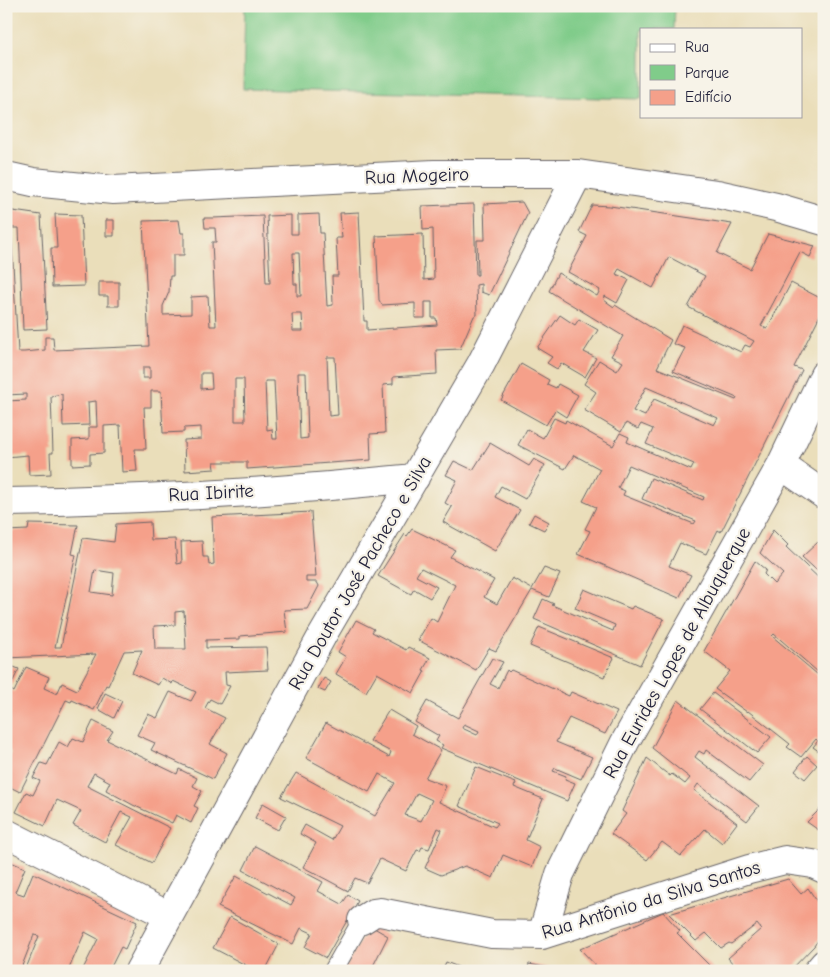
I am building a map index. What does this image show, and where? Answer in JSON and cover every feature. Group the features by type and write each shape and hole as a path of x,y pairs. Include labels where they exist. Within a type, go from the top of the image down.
{"street":[{"name":"Rua Mogeiro","path":"6,176 33,182 113,190 434,174 578,174 717,194 776,207 824,221"},
{"name":"Rua Doutor José Pacheco e Silva","path":"139,971 322,636 480,364 578,174"},
{"name":"Rua Eurides Lopes de Albuquerque","path":"542,935 560,874 625,742 781,465 824,375"},
{"path":"781,465 824,495"},
{"name":"Rua Ibirite","path":"6,502 330,487 415,478"},
{"path":"6,833 169,916"},
{"name":"Rua Antônio da Silva Santos","path":"362,920 373,913 380,912 492,934 542,935 785,860 813,864 824,869"},
{"path":"818,971 824,964"}],"lane":[{"path":"333,971 362,920"}],"green space":[{"path":"245,6 675,6 674,28 640,28 640,99 243,89"}],"building":[{"path":"522,202 528,213 489,295 481,292 481,284 476,285 477,315 474,316 460,349 436,350 437,374 393,377 393,384 383,385 385,433 370,434 371,460 247,469 247,462 214,462 215,469 185,471 184,440 201,439 201,427 184,428 184,432 163,433 161,391 151,391 151,407 144,407 146,449 135,449 137,471 122,472 120,425 104,426 104,453 90,454 90,464 72,465 72,440 89,439 89,427 97,427 96,401 88,402 89,425 63,426 62,394 51,396 53,453 50,453 51,474 29,475 28,455 6,457 6,401 26,400 26,394 6,395 6,210 41,215 47,329 23,330 19,228 11,228 18,352 24,352 45,350 45,337 53,337 54,350 149,346 143,221 179,220 181,233 184,233 184,255 173,255 173,276 170,276 169,292 163,306 163,315 191,314 191,297 208,296 210,326 216,326 212,242 216,242 215,228 205,228 204,218 263,216 266,283 270,283 267,216 291,215 291,234 298,234 298,215 319,214 320,233 323,233 327,306 333,305 332,276 338,276 336,238 342,238 340,213 359,212 364,321 367,321 367,330 437,325 436,318 432,318 432,302 425,302 425,318 415,318 415,303 382,305 379,300 376,236 423,234 424,280 434,279 433,229 423,230 422,206 474,204 476,275 478,275 477,240 485,240 484,204","holes":["293,253 299,253 301,296 297,296 297,284 294,284","292,314 302,314 303,331 293,331","327,357 335,357 338,415 329,416","143,367 150,367 150,378 143,378","201,373 211,373 212,388 201,389","298,373 306,373 308,438 300,439","235,379 244,379 245,421 235,421","265,381 274,381 277,439 273,439 272,429 267,430"]},
{"path":"592,205 610,206 732,224 717,253 750,269 768,234 815,246 810,257 800,252 761,326 767,329 791,283 824,300 824,307 794,367 802,370 721,532 718,530 706,554 680,543 669,566 691,575 679,598 578,554 590,531 585,529 596,507 583,501 600,469 574,455 565,469 518,445 527,429 543,438 554,418 565,423 566,420 613,446 620,433 629,437 627,442 691,470 694,464 646,444 653,429 641,424 638,429 626,423 621,432 584,410 596,392 584,384 599,360 617,371 623,362 611,356 623,336 549,291 558,273 597,296 600,290 568,272 587,236 579,232","holes":["669,257 705,276 688,307 754,341 750,347 745,345 741,352 682,325 673,344 685,348 673,371 737,398 736,400 657,368 671,340 604,300 605,296 617,303 629,280 616,274 619,269 653,288","646,387 718,418 714,425 654,399 645,416 633,411","629,465 704,497 703,500 651,478 642,499 696,521 694,524 623,495 625,491 618,488"]},
{"path":"55,214 81,215 84,286 52,287 51,248 57,248"},
{"path":"106,220 114,220 114,236 106,236"},
{"path":"99,282 119,282 119,306 108,306 108,296 99,296"},
{"path":"560,315 575,325 579,319 598,330 584,352 596,358 585,377 561,363 557,369 547,363 552,357 537,348"},
{"path":"521,364 549,380 547,384 556,388 558,384 578,395 566,417 555,410 546,425 501,400"},
{"path":"490,443 529,466 534,459 545,465 525,499 501,486 495,497 520,510 495,551 443,522 452,507 445,503 457,480 446,475 454,461 473,470"},
{"path":"311,512 316,577 306,577 306,582 317,582 319,586 307,609 284,610 287,632 240,636 240,639 206,640 206,648 266,647 268,670 225,672 226,685 230,686 220,704 210,699 205,708 225,718 210,744 227,753 213,779 151,750 155,743 137,735 148,714 157,718 170,692 191,701 196,692 173,681 172,684 162,678 158,685 132,673 142,650 124,651 108,686 106,685 94,710 72,700 71,702 66,700 20,792 6,785 6,762 11,752 6,750 6,664 19,669 9,689 14,692 26,667 49,677 44,688 57,694 62,683 77,690 96,654 6,658 6,531 28,530 29,524 78,525 72,554 76,555 55,647 61,647 83,538 114,542 116,524 150,522 151,540 175,539 177,564 182,563 181,542 202,541 203,557 208,557 209,565 214,564 212,517","holes":["95,570 114,573 112,595 91,592","184,611 186,649 155,649 154,626 175,625 175,612"]},
{"path":"534,514 549,522 544,530 529,523"},
{"path":"412,529 455,550 450,557 494,580 484,597 497,604 512,578 532,589 544,568 560,574 549,597 532,590 496,651 489,648 476,670 418,640 431,618 437,622 455,585 421,568 416,576 437,587 430,598 414,589 411,594 378,576 405,534 407,536"},
{"path":"773,530 788,545 786,547 824,583 824,673 820,670 818,672 774,634 772,636 824,680 824,755 813,747 818,741 816,739 801,757 787,747 790,744 748,711 715,689 730,671 704,651 755,561 766,570 764,574 774,584 783,574 760,553"},
{"path":"818,542 824,547 824,577 802,557"},
{"path":"584,589 631,609 633,606 664,619 640,665 534,619 543,599 554,604 552,605 613,631 615,625 575,608"},
{"path":"356,620 374,629 372,632 406,650 408,647 430,658 413,693 377,673 366,692 336,674 346,657 338,652"},
{"path":"539,627 614,658 604,677 530,646"},
{"path":"492,658 503,662 490,684 498,688 507,670 509,672 511,670 569,696 571,692 617,712 605,734 569,718 556,742 592,757 581,779 555,768 553,771 566,776 565,779 575,783 567,801 441,748 443,745 436,741 439,736 415,722 427,701 458,718","holes":["464,724 479,731 477,735 462,728"]},
{"path":"324,678 331,682 325,692 318,689"},
{"path":"105,693 122,701 114,718 98,709"},
{"path":"713,693 771,737 757,753 700,709"},
{"path":"678,700 763,765 749,782 706,750 704,754 699,751 695,757 759,806 747,821 698,784 694,790 737,823 722,843 705,829 681,856 662,842 647,860 611,834 626,814 622,811 647,758 670,776 672,774 685,784 690,778 652,748"},
{"path":"389,710 416,726 412,734 441,750 425,778 446,786 439,802 495,827 498,823 459,806 476,767 516,783 514,787 543,799 526,840 540,847 532,867 503,855 493,878 465,866 441,875 425,868 442,830 438,828 429,849 422,847 420,851 417,850 406,871 380,859 367,883 355,878 348,891 303,867 316,843 300,834 305,825 332,840 340,826 281,797 296,773 375,816 395,783 379,774 369,792 306,758 326,723 389,757 391,752 370,741","holes":["417,793 432,800 421,821 405,815"]},
{"path":"93,721 113,731 107,740 177,774 179,769 197,778 193,786 202,791 194,806 198,808 191,823 176,815 172,823 133,805 106,790 110,782 94,773 87,786 170,828 152,863 116,845 132,817 121,812 105,842 73,825 81,811 57,800 45,826 16,812 26,792 33,795 40,781 33,778 41,763 47,765 59,742 68,747 73,738 83,742"},
{"path":"807,756 817,765 805,779 795,771"},
{"path":"263,803 286,816 278,830 255,818"},
{"path":"824,805 824,834 807,822"},
{"path":"255,846 323,882 318,891 342,904 348,895 358,901 326,958 305,947 312,933 301,928 293,944 218,907 236,876 291,905 295,898 243,870"},
{"path":"6,860 25,868 15,892 24,895 33,873 137,922 125,949 121,947 109,971 82,971 98,939 85,932 68,971 44,971 39,968 38,971 25,971 39,936 34,935 20,971 6,971"},
{"path":"788,879 801,894 808,888 824,912 824,932 814,946 790,971 739,971 728,958 761,929 757,924 731,944 729,943 721,948 706,933 696,941 669,914"},
{"path":"663,912 680,931 677,933 713,971 601,971 580,949"},
{"path":"230,917 279,944 265,971 257,971 213,948"},
{"path":"369,925 388,936 373,966 380,969 379,971 344,971"},
{"path":"446,962 468,971 442,971"},
{"path":"529,964 554,969 527,971"}]}
